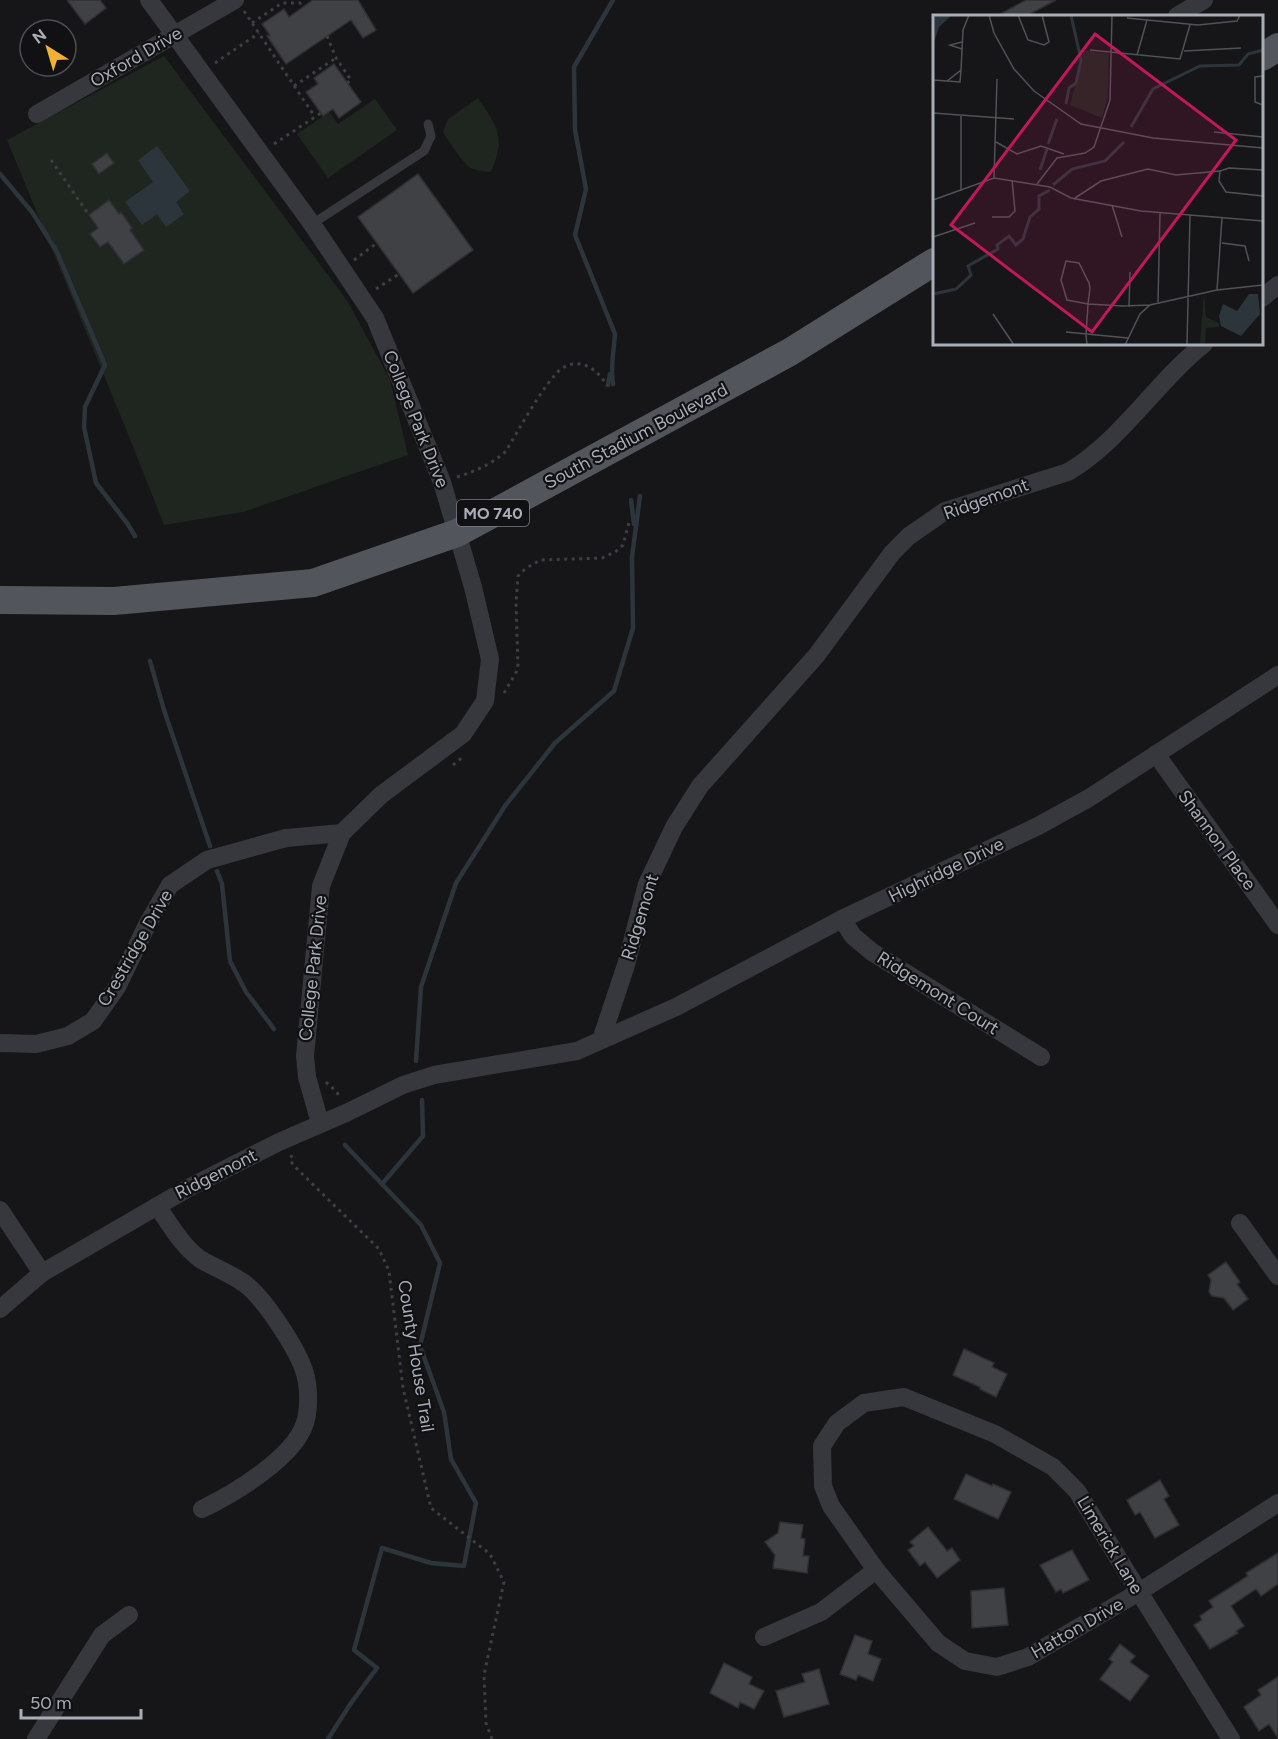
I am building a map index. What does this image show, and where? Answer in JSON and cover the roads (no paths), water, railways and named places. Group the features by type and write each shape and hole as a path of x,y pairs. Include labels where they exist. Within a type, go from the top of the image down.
{"main road":[{"path":"1263,56 1278,47"},
{"name":"South Stadium Boulevard","path":"0,600 114,601 313,583 457,533 790,352 933,263"}],"street":[{"name":"College Park Drive","path":"149,0 312,224 375,318 442,482 473,587 490,659 485,701 463,734 381,795 342,833 321,886 305,1056 307,1077 320,1123"},
{"path":"1179,15 1204,0"},
{"name":"Oxford Drive","path":"37,114 174,35 238,4"},
{"path":"1263,297 1278,285"},
{"name":"Ridgemont","path":"0,1309 42,1273 157,1206 211,1176 403,1085 434,1075 577,1051 601,1040 626,965 647,884 674,827 700,786 816,656 892,552 909,536 945,511 1068,471 1085,462 1173,371 1203,345"},
{"name":"Highridge Drive","path":"601,1040 676,1007 842,919 1038,826 1089,798 1278,675"},
{"name":"Shannon Place","path":"1156,754 1278,925"},
{"name":"Crestridge Drive","path":"0,1042 36,1044 68,1036 93,1021 117,987 148,923 170,885 207,860 286,838 342,833"},
{"name":"Ridgemont Court","path":"842,919 853,936 872,952 1041,1058"},
{"path":"157,1206 198,1257 249,1287 266,1305 290,1342 306,1376 308,1400 305,1423 291,1445 263,1472 233,1494 202,1509"},
{"path":"0,1210 42,1273"},
{"path":"1240,1223 1278,1276"},
{"name":"Limerick Lane","path":"837,1423 864,1403 904,1397 995,1434 1053,1467 1077,1491 1231,1739"},
{"name":"Hatton Drive","path":"837,1423 822,1446 823,1486 831,1506 876,1570 938,1643 965,1661 997,1667 1028,1657 1139,1592 1278,1503"},
{"path":"764,1637 821,1612 876,1570"},
{"path":"36,1739 102,1635 129,1615"}],"lane":[{"path":"312,224 424,151 431,136 428,124"}],"waterway":[{"path":"613,0 574,67 575,130 586,189 575,235 615,334 613,384"},
{"path":"0,174 32,212 57,252 105,365 85,407 84,427 96,483 135,536"},
{"path":"608,385 610,374"},
{"path":"416,1061 421,987 456,883 505,806 555,743 614,691 633,628 632,557 640,496"},
{"path":"631,500 634,524"},
{"path":"150,661 210,846"},
{"path":"217,871 222,884 230,961 246,992 274,1029"},
{"path":"328,1739 377,1668 354,1650 382,1548 431,1563 464,1566 476,1503 451,1459 444,1412 420,1346 440,1263 421,1225 382,1184 423,1136 422,1100"},
{"path":"345,1145 382,1184"}]}
